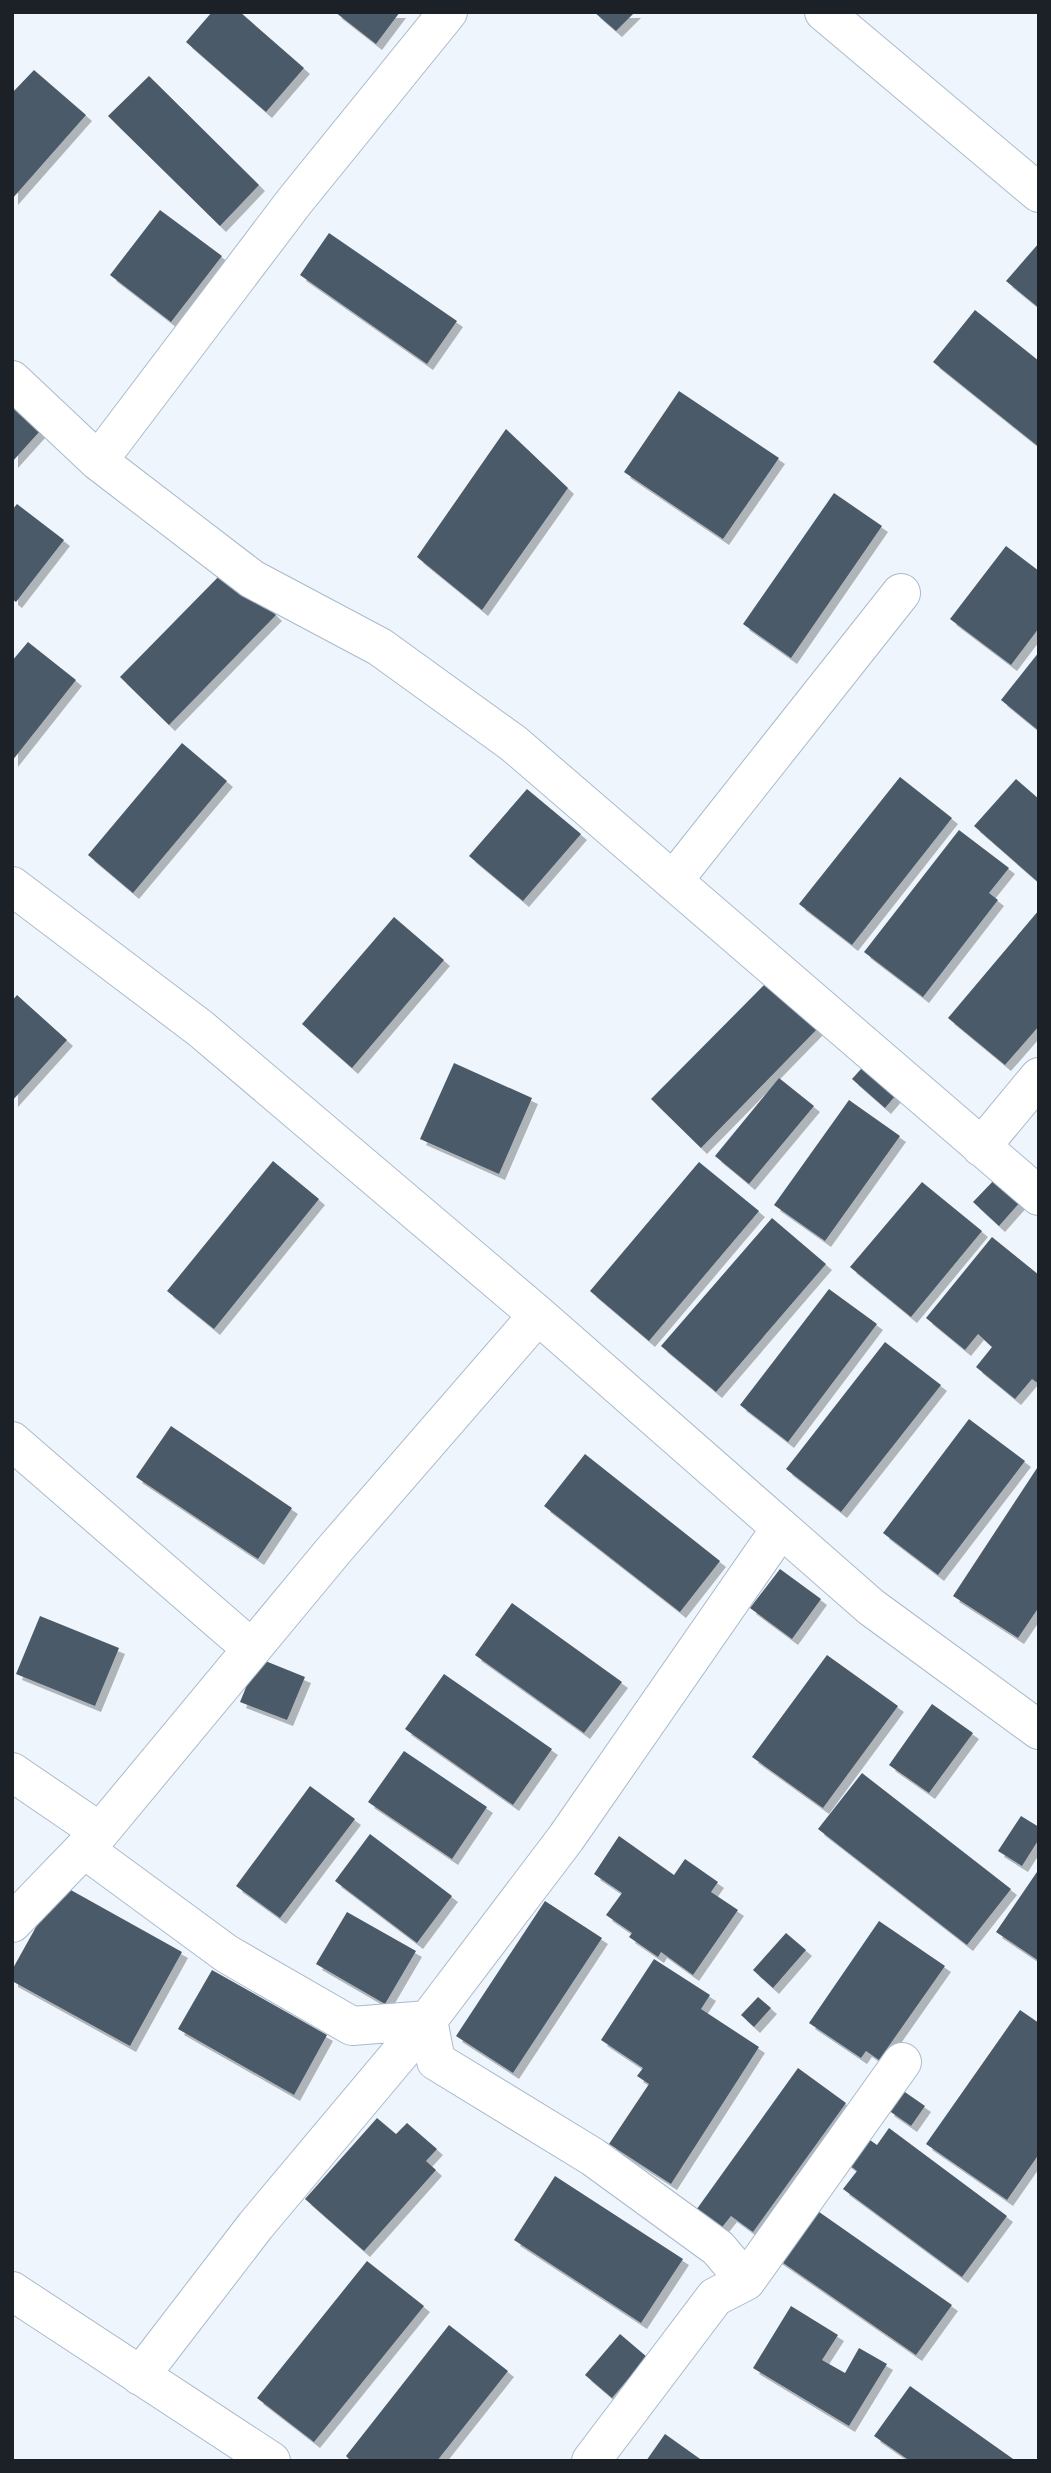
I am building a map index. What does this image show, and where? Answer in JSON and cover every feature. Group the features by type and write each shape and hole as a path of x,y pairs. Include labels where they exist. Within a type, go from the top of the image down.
{"street":[{"path":"98,461 295,202 448,12"},
{"path":"824,12 1039,193"},
{"path":"12,380 98,461 252,579 380,647 513,743 1039,1196"},
{"path":"673,881 901,593"},
{"path":"12,886 201,1029 538,1315 871,1607 1039,1730"},
{"path":"981,1147 1039,1077"},
{"path":"12,1923 92,1841 334,1550 538,1315"},
{"path":"12,1441 252,1649"},
{"path":"140,2376 256,2225 428,2020 566,1838 781,1528"},
{"path":"12,1772 227,1954 352,2026 428,2020"},
{"path":"428,2020 436,2061 593,2157 718,2248 746,2281"},
{"path":"591,2461 715,2298 746,2281 902,2062"},
{"path":"12,2291 271,2461"}],"building":[{"path":"212,12 240,12 304,68 266,112 186,42"},
{"path":"335,12 400,12 376,44"},
{"path":"594,12 635,12 616,31"},
{"path":"34,70 86,115 12,199 12,93"},
{"path":"149,76 259,185 220,226 108,116"},
{"path":"160,210 222,256 171,322 110,275"},
{"path":"329,233 457,321 427,364 300,275"},
{"path":"1039,243 1039,308 1006,281"},
{"path":"975,310 1039,361 1039,447 933,362"},
{"path":"679,391 779,458 723,539 624,472"},
{"path":"12,406 40,431 12,462"},
{"path":"506,429 568,488 482,610 417,557"},
{"path":"834,493 882,526 791,658 743,624"},
{"path":"17,504 64,540 16,602 12,599 12,510"},
{"path":"1006,546 1039,571 1039,628 1011,665 950,619"},
{"path":"227,568 276,615 169,725 120,677"},
{"path":"28,642 76,680 12,761 12,661"},
{"path":"1039,652 1039,731 1001,700"},
{"path":"182,743 227,781 133,893 88,855"},
{"path":"900,777 952,818 852,945 799,904"},
{"path":"1016,779 1039,799 1039,883 974,826"},
{"path":"527,789 581,834 523,901 469,856"},
{"path":"959,830 1009,868 989,893 998,900 923,997 864,952"},
{"path":"1039,910 1039,1026 1005,1065 948,1018"},
{"path":"394,917 444,960 352,1068 302,1024"},
{"path":"772,977 821,1025 701,1148 651,1099"},
{"path":"17,995 67,1040 12,1101 12,1001"},
{"path":"870,1059 902,1088 885,1108 852,1079"},
{"path":"454,1063 532,1098 499,1174 420,1139"},
{"path":"779,1078 814,1106 749,1184 715,1156"},
{"path":"849,1100 900,1136 825,1241 774,1205"},
{"path":"273,1161 319,1199 214,1329 167,1291"},
{"path":"699,1162 759,1211 649,1341 590,1291"},
{"path":"997,1177 1022,1200 999,1226 973,1202"},
{"path":"922,1182 982,1231 911,1317 850,1267"},
{"path":"772,1218 826,1264 716,1392 661,1346"},
{"path":"992,1237 1039,1275 1039,1384 1032,1379 1015,1399 976,1367 992,1347 978,1334 965,1350 926,1318"},
{"path":"829,1289 877,1324 788,1442 740,1405"},
{"path":"885,1342 941,1385 841,1512 786,1469"},
{"path":"969,1419 1025,1461 938,1575 883,1533"},
{"path":"171,1426 292,1508 258,1559 136,1477"},
{"path":"585,1454 720,1561 680,1612 544,1506"},
{"path":"1039,1465 1039,1607 1018,1638 953,1596"},
{"path":"780,1569 821,1599 792,1639 750,1608"},
{"path":"512,1603 622,1682 584,1733 475,1655"},
{"path":"40,1616 119,1648 95,1706 16,1674"},
{"path":"827,1655 898,1706 823,1808 752,1757"},
{"path":"258,1658 305,1677 287,1720 240,1702"},
{"path":"444,1674 552,1749 513,1805 405,1729"},
{"path":"932,1704 973,1733 929,1793 889,1765"},
{"path":"404,1751 487,1807 452,1859 368,1802"},
{"path":"862,1773 1011,1889 967,1945 818,1829"},
{"path":"310,1786 355,1819 280,1918 236,1886"},
{"path":"1021,1816 1039,1827 1039,1839 1022,1866 998,1851"},
{"path":"370,1834 452,1896 417,1943 335,1881"},
{"path":"619,1836 674,1875 685,1859 718,1882 711,1892 738,1910 693,1975 661,1952 658,1957 629,1937 632,1933 606,1915 622,1893 594,1874"},
{"path":"1039,1869 1039,1961 996,1932"},
{"path":"60,1884 182,1952 130,2046 12,1981 12,1970"},
{"path":"545,1901 602,1938 513,2073 456,2036"},
{"path":"347,1912 416,1951 385,2004 316,1964"},
{"path":"879,1921 945,1966 879,2060 866,2051 861,2058 809,2023"},
{"path":"786,1933 806,1950 773,1988 753,1970"},
{"path":"654,1959 710,1995 701,2009 759,2047 671,2184 609,2144 649,2084 637,2076 643,2068 601,2040"},
{"path":"212,1970 327,2035 294,2095 178,2029"},
{"path":"758,1997 771,2008 754,2027 741,2015"},
{"path":"1020,2010 1039,2023 1039,2154 1007,2200 926,2144"},
{"path":"798,2068 846,2103 753,2232 731,2216 719,2231 694,2213"},
{"path":"902,2090 925,2106 911,2126 888,2110"},
{"path":"377,2118 396,2134 407,2123 437,2149 426,2161 436,2170 364,2251 305,2199"},
{"path":"889,2128 1007,2216 962,2277 843,2189 857,2171 844,2161 863,2135 877,2145"},
{"path":"555,2176 683,2259 641,2323 514,2240"},
{"path":"812,2207 952,2305 916,2355 776,2258"},
{"path":"367,2261 424,2306 314,2442 257,2398"},
{"path":"791,2306 838,2335 822,2360 845,2373 859,2348 887,2364 849,2426 753,2368"},
{"path":"449,2325 508,2371 437,2461 351,2461 346,2456"},
{"path":"620,2334 647,2357 612,2398 585,2375"},
{"path":"910,2386 1016,2461 910,2461 874,2436"},
{"path":"665,2434 703,2461 646,2461"}]}
